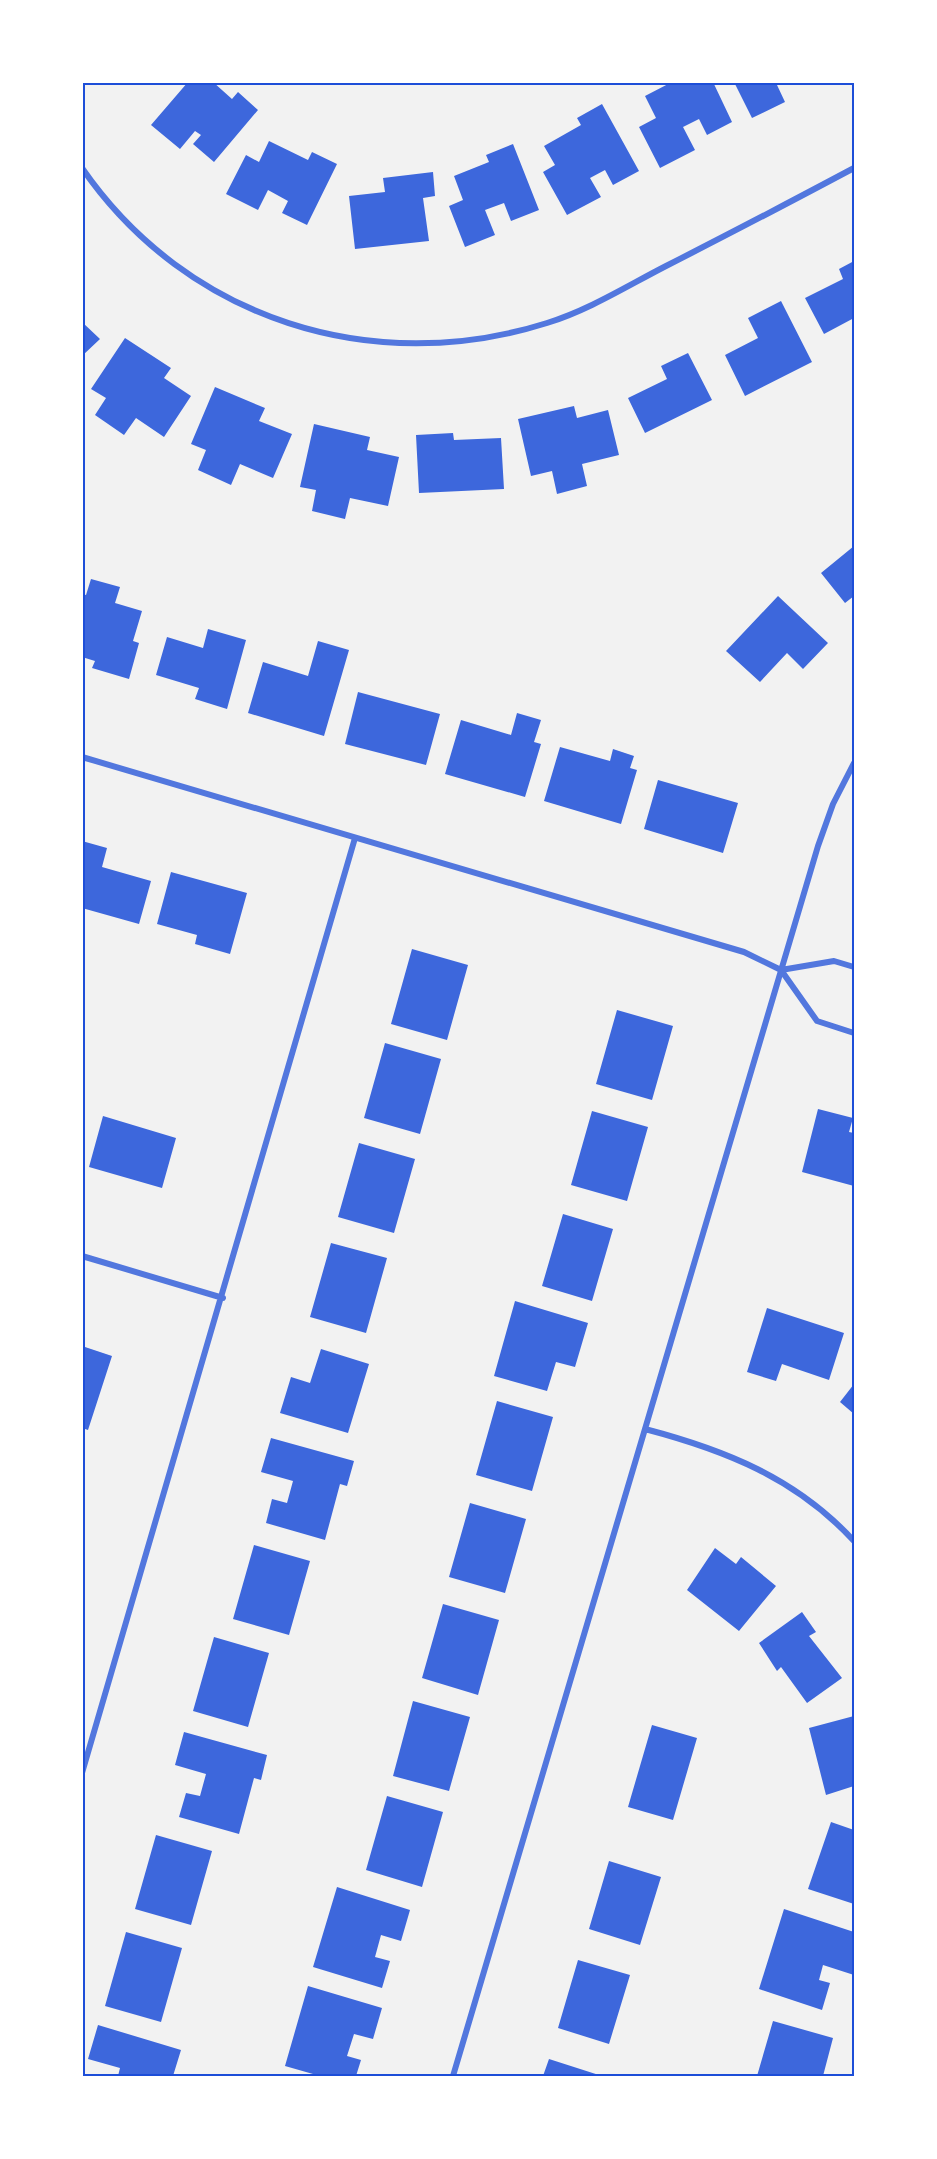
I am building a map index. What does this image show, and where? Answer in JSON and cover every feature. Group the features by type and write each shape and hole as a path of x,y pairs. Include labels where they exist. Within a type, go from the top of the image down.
{"street":[{"path":"82,168 123,218 161,254 196,281 231,300 316,331 356,340 434,344 512,334 579,310 855,168"},
{"path":"82,757 744,952 781,970 817,1021 855,1033"},
{"path":"453,2076 818,846 833,804 855,763"},
{"path":"82,1773 223,1298 355,838"},
{"path":"781,970 834,961 855,967"},
{"path":"82,1256 223,1298"},
{"path":"645,1429 745,1461 818,1507 855,1541"}],"building":[{"path":"188,82 213,82 232,99 238,92 258,110 214,162 193,144 201,135 195,131 180,149 151,125"},
{"path":"672,82 713,82 732,122 707,135 699,119 683,127 695,150 660,168 639,127 656,118 645,96"},
{"path":"734,82 782,82 777,85 785,102 752,118"},
{"path":"602,104 639,171 613,185 605,170 590,178 601,197 567,215 543,172 555,165 544,146 581,125 577,118"},
{"path":"269,141 308,160 312,152 337,164 307,225 282,213 288,201 268,190 258,210 226,194 246,155 259,162"},
{"path":"513,144 539,210 511,221 504,203 485,210 495,235 465,247 449,206 463,200 454,176 489,162 486,155"},
{"path":"433,172 435,196 423,198 429,241 355,249 349,196 385,192 383,178"},
{"path":"854,261 854,318 824,334 805,298 843,279 839,269"},
{"path":"781,301 812,362 745,396 725,355 758,338 748,318"},
{"path":"82,322 100,339 82,356"},
{"path":"125,338 171,368 164,378 191,396 164,437 136,418 124,435 95,415 106,398 91,389"},
{"path":"688,353 712,400 645,433 628,398 667,379 661,366"},
{"path":"215,387 265,408 259,421 292,434 273,478 240,464 231,485 198,470 206,450 191,444"},
{"path":"574,406 577,418 608,410 619,455 582,464 587,486 557,494 552,471 531,476 518,419"},
{"path":"314,424 370,437 367,450 399,457 388,506 350,498 345,519 312,511 316,490 300,487"},
{"path":"453,433 454,440 501,438 504,489 419,493 416,435"},
{"path":"854,546 854,596 845,603 821,573"},
{"path":"91,579 120,587 115,603 142,611 133,641 139,643 129,679 92,668 95,661 82,657 82,594 86,595"},
{"path":"778,596 828,643 803,669 787,653 760,682 726,651"},
{"path":"208,629 246,640 227,709 195,699 199,688 156,675 167,637 203,648"},
{"path":"318,641 349,650 324,736 248,713 263,662 308,676"},
{"path":"358,692 440,714 426,765 345,744"},
{"path":"517,713 541,720 534,742 541,744 525,797 445,774 461,720 511,735"},
{"path":"560,747 610,761 613,749 634,756 630,768 637,770 621,824 544,801"},
{"path":"658,780 738,803 723,853 644,829"},
{"path":"82,841 107,848 102,867 151,881 139,924 82,908"},
{"path":"171,872 247,893 230,954 195,944 197,935 157,924"},
{"path":"412,949 468,965 447,1040 391,1024"},
{"path":"617,1010 673,1026 652,1100 596,1084"},
{"path":"385,1043 441,1059 420,1134 364,1118"},
{"path":"818,1109 853,1118 849,1132 854,1133 854,1186 802,1172"},
{"path":"592,1111 648,1127 627,1201 571,1185"},
{"path":"103,1116 176,1138 162,1188 89,1167"},
{"path":"359,1143 415,1159 394,1233 338,1217"},
{"path":"563,1214 613,1229 592,1301 542,1286"},
{"path":"331,1243 387,1258 366,1333 310,1317"},
{"path":"515,1301 588,1323 575,1367 556,1362 547,1391 494,1376"},
{"path":"767,1308 844,1333 829,1380 782,1364 776,1381 747,1372"},
{"path":"82,1346 112,1356 88,1430 82,1428"},
{"path":"321,1349 369,1364 348,1433 280,1413 291,1377 310,1383"},
{"path":"854,1384 854,1414 840,1402"},
{"path":"497,1401 553,1417 532,1491 476,1475"},
{"path":"271,1438 354,1461 347,1486 340,1484 325,1540 266,1523 272,1499 287,1503 293,1481 261,1472"},
{"path":"470,1503 526,1519 505,1593 449,1577"},
{"path":"254,1545 310,1561 289,1635 233,1619"},
{"path":"715,1548 736,1564 741,1557 776,1586 739,1631 687,1590"},
{"path":"443,1604 499,1620 478,1695 422,1678"},
{"path":"802,1612 816,1632 809,1636 842,1678 807,1703 781,1667 777,1671 759,1643"},
{"path":"214,1637 269,1653 248,1727 193,1711"},
{"path":"413,1701 470,1717 449,1791 393,1776"},
{"path":"854,1716 854,1786 826,1795 809,1728"},
{"path":"652,1725 697,1738 673,1820 628,1807"},
{"path":"184,1732 267,1755 261,1780 254,1778 239,1834 179,1817 186,1793 200,1796 206,1774 175,1765"},
{"path":"387,1796 443,1812 422,1887 366,1870"},
{"path":"831,1822 854,1830 854,1904 808,1889"},
{"path":"156,1835 212,1851 191,1925 135,1909"},
{"path":"609,1861 661,1877 640,1945 589,1929"},
{"path":"337,1887 410,1910 401,1941 381,1935 375,1957 390,1961 382,1988 313,1967"},
{"path":"784,1909 854,1932 854,1975 823,1965 819,1980 830,1983 822,2010 759,1989"},
{"path":"126,1932 182,1948 161,2022 105,2006"},
{"path":"578,1960 630,1975 609,2044 558,2028"},
{"path":"308,1986 382,2008 373,2039 354,2034 347,2056 361,2060 356,2076 320,2076 285,2066"},
{"path":"773,2021 833,2038 823,2076 757,2076"},
{"path":"98,2025 181,2050 173,2076 118,2076 120,2068 88,2059"},
{"path":"549,2059 602,2076 543,2076"}]}
